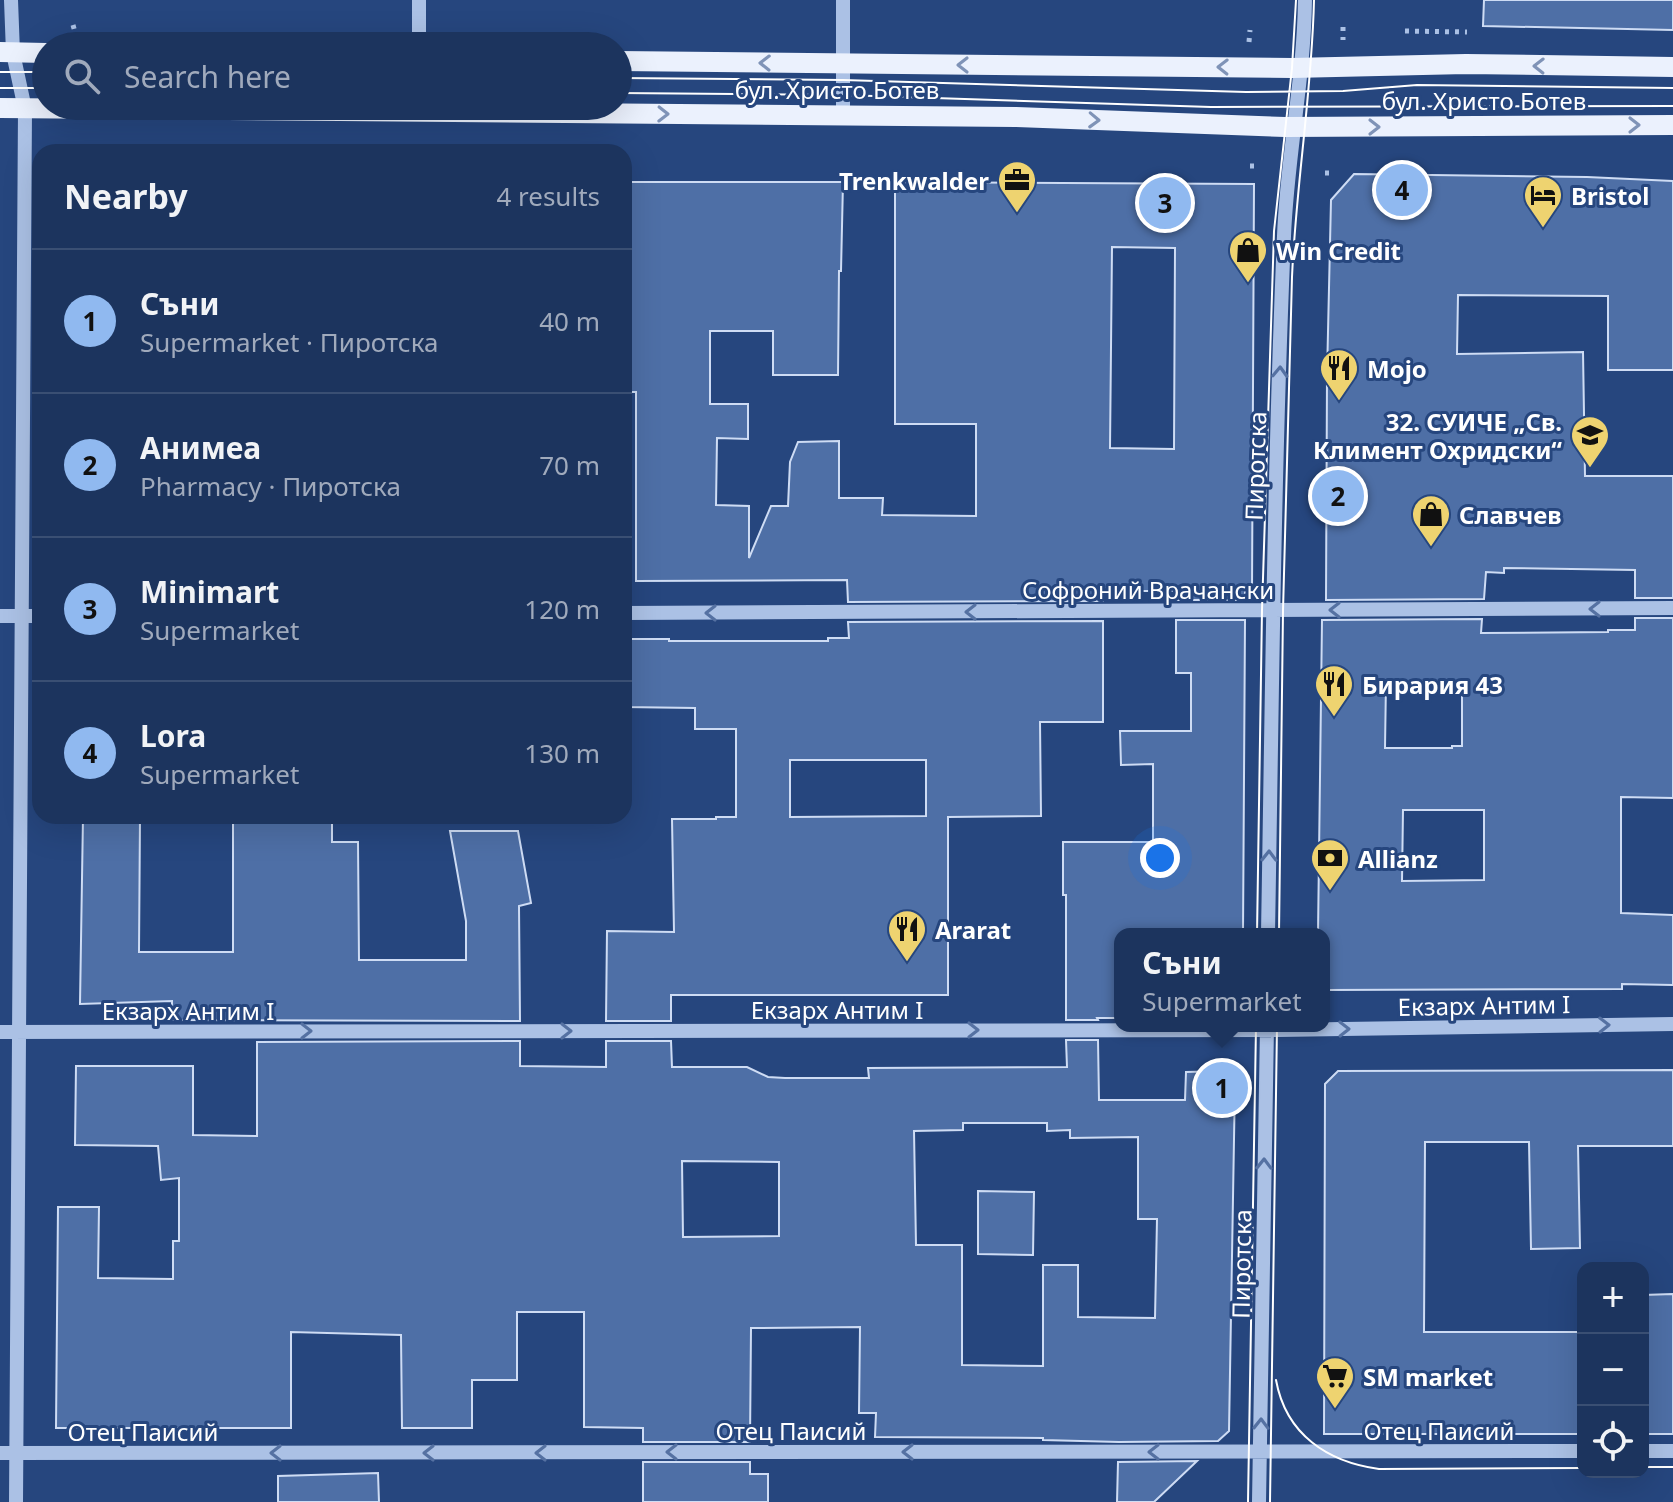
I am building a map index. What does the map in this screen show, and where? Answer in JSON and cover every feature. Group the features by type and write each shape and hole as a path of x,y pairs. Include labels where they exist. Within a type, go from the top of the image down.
{"main road":[{"path":"6,52 32,53"},
{"name":"бул. Христо Ботев","path":"632,61 1301,68 1466,64 1673,67"},
{"name":"бул. Христо Ботев","path":"0,108 32,109"},
{"name":"бул. Христо Ботев","path":"632,113 1016,117 1296,127 1673,125"}],"street":[{"path":"11,0 6,52 25,109 16,1502"},
{"path":"419,0 419,32"},
{"path":"843,0 843,115"},
{"name":"Пиротска","path":"1268,928 1284,232 1296,127 1305,0"},
{"name":"Софроний Врачански","path":"632,613 1673,608"},
{"path":"0,616 32,616"},
{"name":"Екзарх Антим I","path":"1330,1027 1673,1024"},
{"name":"Екзарх Антим I","path":"0,1032 1114,1028"},
{"name":"Пиротска","path":"1259,1502 1266,1032"},
{"name":"Отец Паисий","path":"0,1453 1577,1451"},
{"path":"1649,1451 1673,1451"}],"path":[{"path":"1343,27 1343,41"},
{"path":"1325,173 1335,173"}],"building":[{"path":"1484,0 1673,0 1673,30 1483,26"},
{"path":"1354,174 1673,181 1673,370 1608,370 1608,296 1458,295 1457,354 1583,352 1585,476 1673,476 1673,598 1635,598 1635,570 1504,568 1504,573 1486,572 1484,599 1326,600 1331,200"},
{"path":"632,182 843,182 838,375 773,375 773,331 710,331 710,404 748,404 748,439 717,438 716,505 749,506 749,558 771,506 788,506 790,462 798,442 839,441 839,498 883,498 882,515 976,516 976,424 895,424 895,182 1254,184 1252,592 1245,592 1245,600 1175,600 1175,591 1103,591 1103,601 848,602 847,580 636,581 636,392 632,392","holes":["1112,247 1175,248 1174,449 1110,448"]},
{"path":"1635,618 1673,618 1673,798 1621,797 1621,913 1673,915 1673,985 1622,984 1622,989 1330,990 1330,928 1318,928 1322,620 1482,619 1481,633 1635,630","holes":["1386,681 1462,681 1462,746 1385,748","1403,810 1484,810 1484,880 1402,881"]},
{"path":"1176,620 1245,620 1243,928 1114,928 1114,1018 1066,1020 1063,842 1153,842 1153,764 1121,765 1120,731 1191,731 1191,673 1176,673"},
{"path":"1103,621 1103,722 1040,722 1041,816 948,817 948,995 671,995 671,1021 606,1021 607,931 674,932 672,819 736,817 736,729 695,729 695,708 632,707 632,639 828,641 828,638 849,638 848,622","holes":["790,760 926,760 926,816 790,817"]},
{"path":"83,824 140,824 139,952 233,952 233,824 332,824 332,842 358,842 359,960 466,960 466,921 450,831 518,831 531,903 519,906 520,1021 172,1020 172,1001 80,1004"},
{"path":"1066,1040 1098,1040 1099,1100 1185,1100 1186,1072 1226,1071 1235,1081 1229,1431 1218,1441 875,1437 876,1413 859,1413 860,1327 751,1328 750,1442 643,1442 643,1428 584,1427 584,1312 517,1312 517,1380 472,1380 472,1428 402,1428 401,1335 291,1332 291,1428 56,1428 58,1207 99,1207 98,1278 173,1279 173,1241 179,1241 179,1178 161,1180 158,1146 75,1145 76,1066 193,1066 193,1135 257,1136 257,1042 520,1041 520,1066 606,1067 606,1041 671,1041 672,1067 747,1067 768,1077 785,1078 869,1078 868,1068 1067,1067","holes":["963,1123 1047,1123 1047,1131 1070,1130 1070,1138 1138,1137 1138,1219 1157,1219 1155,1318 1078,1317 1078,1265 1043,1265 1043,1366 962,1365 962,1245 916,1245 914,1131 963,1130","682,1161 779,1162 779,1236 683,1237"]},
{"path":"1673,1070 1673,1146 1578,1146 1580,1248 1531,1249 1529,1142 1425,1142 1424,1332 1577,1332 1577,1434 1324,1434 1325,1084 1338,1071"},
{"path":"978,1191 1034,1192 1033,1255 978,1254"},
{"path":"1673,1294 1673,1434 1649,1434 1649,1295"},
{"path":"1197,1461 1154,1502 1117,1502 1118,1462"},
{"path":"643,1462 750,1462 750,1474 768,1474 768,1502 643,1502"},
{"path":"378,1473 379,1502 278,1502 278,1476"}],"tram line":[{"path":"1257,928 1262,610 1274,231 1292,68 1296,0"},
{"path":"1279,928 1292,277 1314,0"},
{"path":"0,72 32,72"},
{"path":"632,78 843,80 1246,92 1343,91 1417,85 1673,88"},
{"path":"0,88 32,88"},
{"path":"632,93 843,95 1211,107 1673,106"},
{"path":"1248,1502 1256,1032"},
{"path":"1270,1502 1277,1032"},
{"path":"1276,1380 1289,1416 1300,1430 1327,1452 1360,1465 1379,1469 1577,1468"},
{"path":"1649,1467 1673,1467"}],"place":[{"name":"Lora","path":"1402,190"},
{"name":"Minimart","path":"1165,203"},
{"name":"Trenkwalder","path":"1017,214"},
{"name":"Bristol","path":"1543,229"},
{"name":"Win Credit","path":"1248,284"},
{"name":"Mojo","path":"1339,402"},
{"name":"32. СУИЧЕ „Св. Климент Охридски“","path":"1590,469"},
{"name":"Анимеа","path":"1338,496"},
{"name":"Славчев","path":"1431,548"},
{"name":"Бирария 43","path":"1334,718"},
{"name":"Allianz","path":"1330,892"},
{"name":"Ararat","path":"907,963"},
{"name":"Съни","path":"1222,1088"},
{"name":"SM market","path":"1335,1410"}]}
